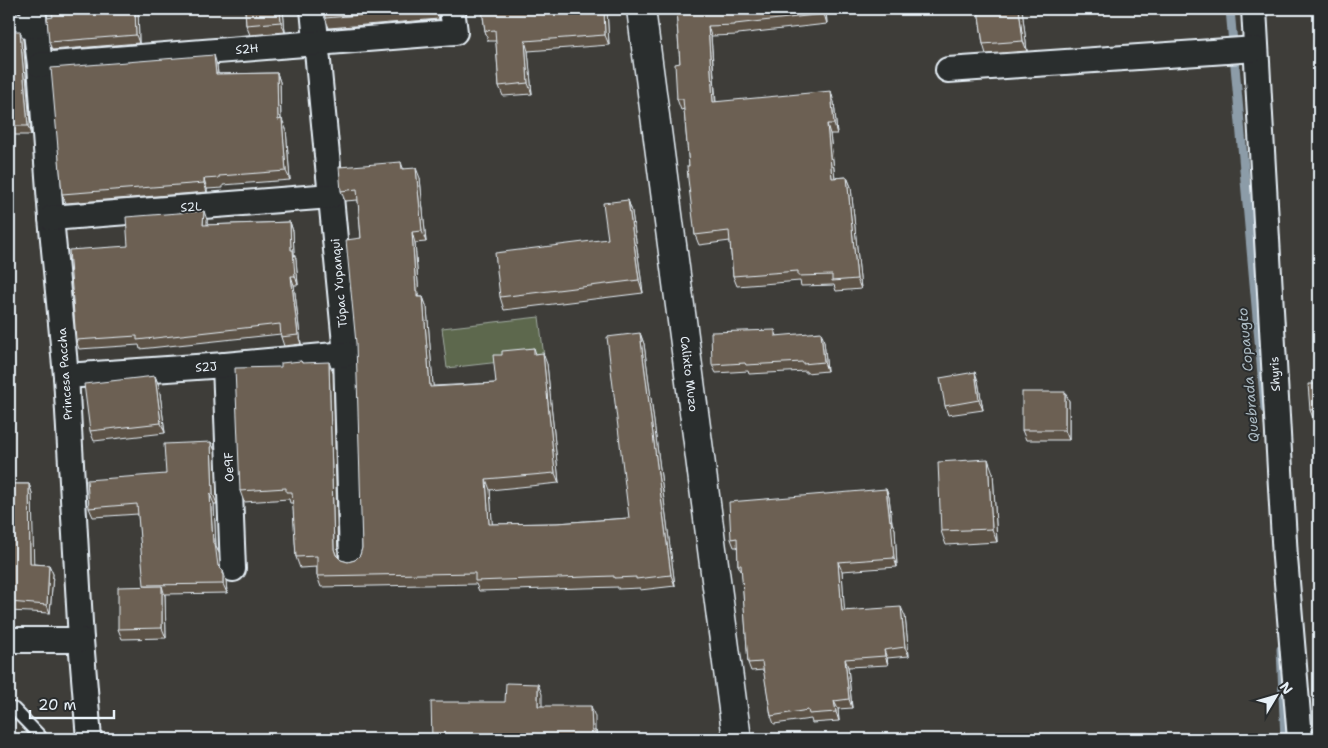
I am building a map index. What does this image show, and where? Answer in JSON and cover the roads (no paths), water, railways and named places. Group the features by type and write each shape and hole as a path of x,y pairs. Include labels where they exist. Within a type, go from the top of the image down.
{"street":[{"name":"Túpac Yupanqui","path":"313,9 346,354 352,559"},
{"name":"Calixto Muzo","path":"641,9 737,739"},
{"name":"Shyris","path":"1254,9 1285,558 1300,739"},
{"path":"9,25 34,17"},
{"name":"Princesa Paccha","path":"34,17 40,65 51,218 66,376 80,640 89,739"},
{"name":"S2H","path":"40,65 316,43 454,20"},
{"path":"948,70 1256,49"},
{"name":"S2L","path":"51,218 331,196"},
{"name":"S2J","path":"66,376 346,354"},
{"name":"Oe9F","path":"225,365 233,569"},
{"path":"9,640 80,640"}],"lane":[{"path":"9,708 14,709 40,736 40,739"}],"waterway":[{"name":"Quebrada Copaugto","path":"1230,9 1265,409"},
{"name":"Quebrada Copaugto","path":"1281,649 1285,739"}]}
